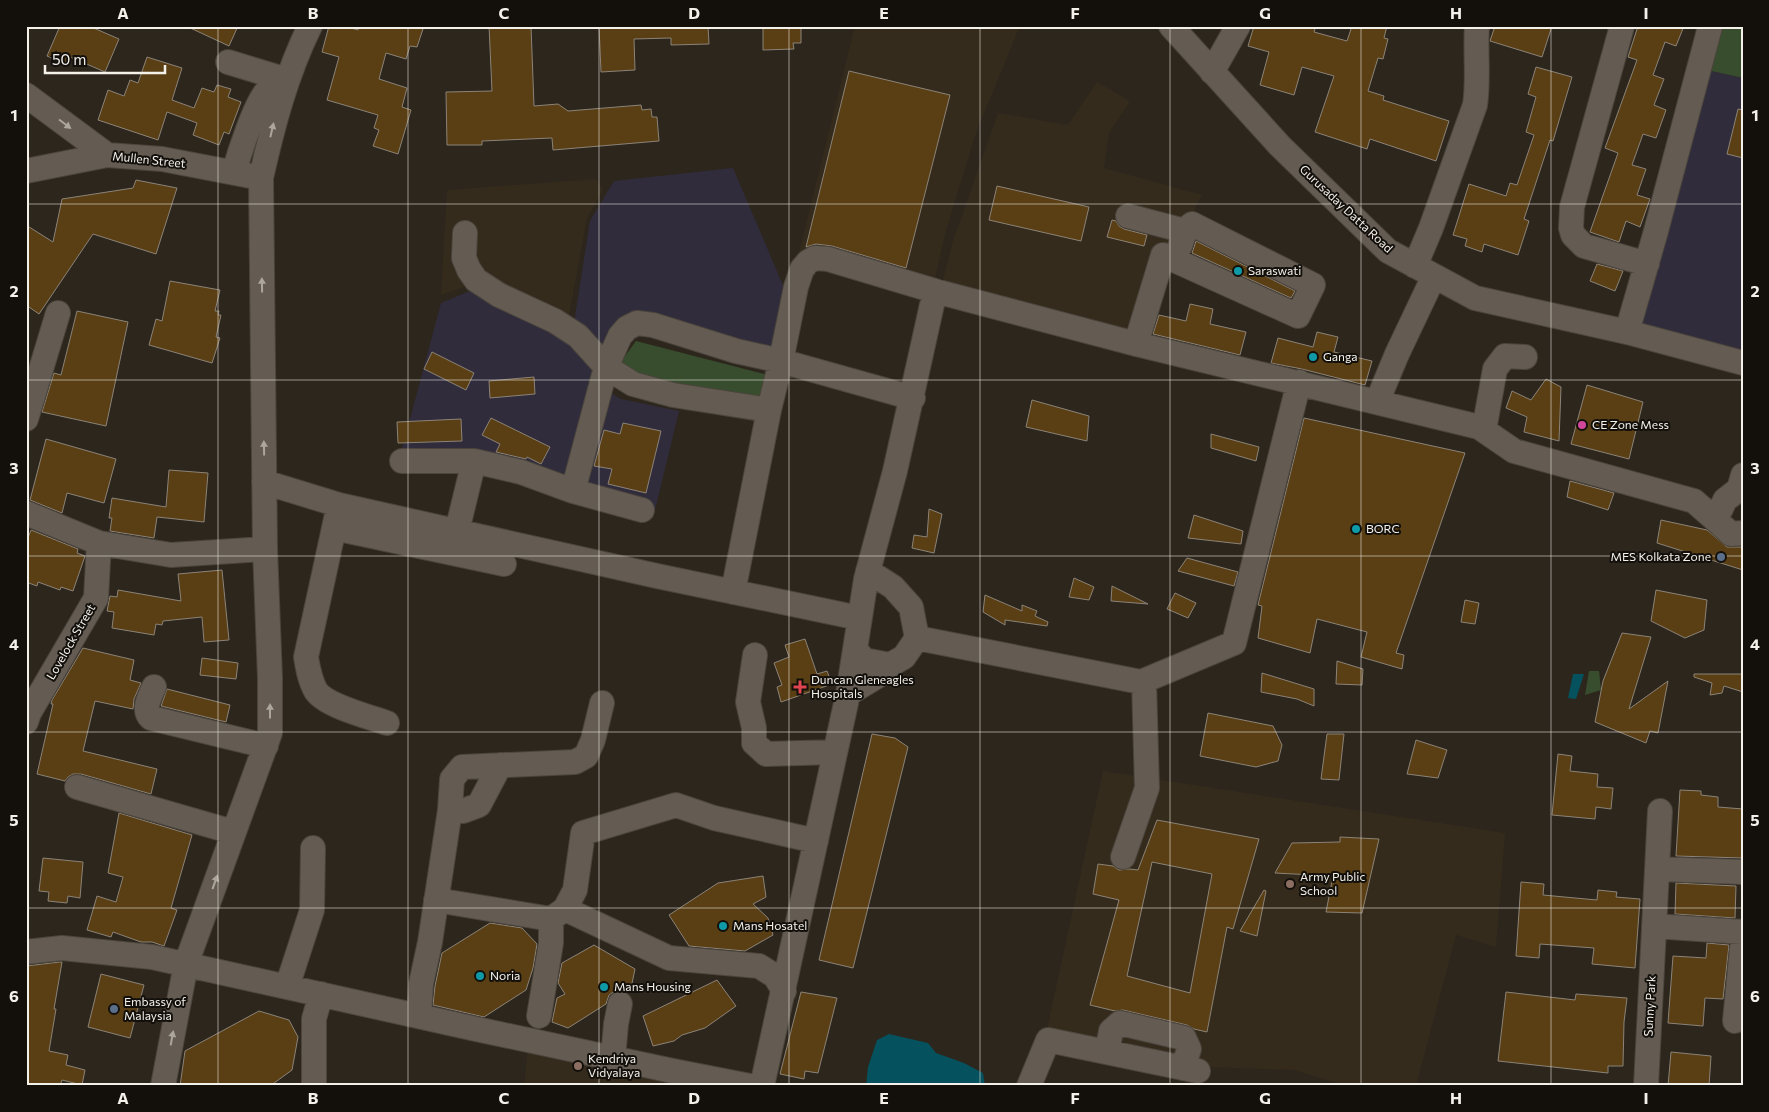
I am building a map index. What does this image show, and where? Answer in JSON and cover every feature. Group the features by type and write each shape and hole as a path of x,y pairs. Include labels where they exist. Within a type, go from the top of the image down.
{"street":[{"path":"164,1086 186,964 270,734 270,678 265,549 261,178 275,118 286,83 310,26"},
{"name":"Gurusaday Datta Road","path":"1171,26 1280,146 1388,251 1475,298 1627,332 1743,363"},
{"path":"1212,72 1238,26"},
{"path":"1377,402 1397,354 1425,271 1431,228 1475,105 1477,94 1475,48 1477,26"},
{"path":"1622,26 1572,207 1571,228 1573,235 1584,246 1647,264"},
{"path":"1627,332 1710,28"},
{"path":"228,62 286,83"},
{"path":"234,172 260,102 268,90 286,83"},
{"name":"Mullen Street","path":"26,95 107,156 162,159 261,178"},
{"path":"26,171 107,156"},
{"path":"1128,216 1185,231"},
{"path":"1136,344 1163,255 1174,261 1298,316 1313,285 1192,224 1185,231 1174,261"},
{"path":"465,233 464,258 476,280 499,295 563,326 578,336 606,367 633,384 673,395 769,410"},
{"path":"732,592 769,410 782,362 796,287 802,269 815,258 828,259 935,292 1136,344 1479,427 1514,451 1554,464 1694,501 1732,534 1743,533"},
{"path":"762,1086 848,694 868,571 913,398 935,292"},
{"path":"26,419 58,313"},
{"path":"573,490 606,367 620,336 627,328 637,323 653,325 736,351 913,398"},
{"path":"1484,430 1495,369 1505,356 1525,357"},
{"path":"917,638 1141,682 1234,643 1299,382"},
{"path":"402,461 474,461 521,472 573,490 642,510"},
{"path":"457,532 474,461"},
{"path":"1718,522 1718,515 1725,500 1739,489 1743,475"},
{"path":"264,482 336,517 504,564"},
{"path":"26,513 99,543 171,555 265,549"},
{"path":"336,517 457,532 859,618"},
{"path":"336,517 306,657 309,676 316,692 327,702 387,722"},
{"name":"Lovelock Street","path":"27,716 96,598 99,543"},
{"path":"848,694 881,674 890,665 904,657 917,638 911,606 894,587 868,571"},
{"path":"855,649 864,660 890,665"},
{"path":"755,655 748,702 754,728 754,742 766,754 835,752"},
{"path":"1123,857 1147,788 1144,681"},
{"path":"154,687 146,709 147,714 151,718 266,746"},
{"path":"419,1016 421,984 450,810 452,779 462,767 575,762 586,756 593,740 602,703"},
{"path":"450,810 463,811 479,805 500,765"},
{"path":"77,787 233,832"},
{"path":"539,1016 551,943 558,914 575,890 584,833 676,805 714,818 816,841"},
{"name":"Sunny Park","path":"1646,1086 1660,811"},
{"path":"287,986 312,910 313,848"},
{"path":"1657,870 1743,872"},
{"path":"436,900 558,914 669,958 760,966 775,976 784,991"},
{"path":"1654,926 1743,932"},
{"path":"1735,1021 1743,938"},
{"path":"26,952 71,948 152,957 613,1058 750,1086"},
{"path":"314,1086 314,1019 321,994"},
{"path":"613,1058 620,1004"},
{"path":"1030,1086 1048,1040 1107,1052 1191,1069 1189,1049 1184,1038 1120,1023 1111,1031 1107,1052"}],"shaded area":[{"path":"859,26 1020,26 977,130 946,230 931,296 797,261 854,30"},
{"path":"1698,68 1743,78 1743,351 1641,330"},
{"path":"1097,82 1130,101 1109,133 1104,168 1202,195 1171,254 1133,338 939,295 953,241 998,113 1068,125"},
{"path":"733,168 785,290 773,370 631,333 595,384 621,399 679,411 653,518 553,494 480,452 399,460 441,303 470,291 574,323 590,221 614,181"},
{"path":"596,179 603,190 587,218 568,321 473,284 441,295 447,190"},
{"name":"Army Public School","path":"1103,771 1505,833 1496,947 1456,935 1416,1086 1345,1086 1295,1070 1204,1067 1047,1029"},
{"name":"Kendriya Vidyalaya","path":"528,1046 734,1086 524,1086"}],"green space":[{"path":"1703,26 1743,26 1743,78 1698,68"},
{"path":"636,341 772,376 763,420 623,392 606,382"},
{"path":"1589,671 1599,671 1601,690 1585,695"}],"water":[{"path":"1573,674 1584,674 1576,699 1568,698"},
{"path":"889,1034 928,1043 936,1053 964,1063 983,1073 985,1086 866,1086 868,1067 877,1040"}],"building":[{"path":"60,26 89,26 119,39 105,72 68,56 65,64 47,56"},
{"path":"186,26 238,26 229,46"},
{"path":"329,26 344,26 358,30 359,26 413,26 423,29 417,47 410,46 406,59 386,53 379,79 407,88 402,107 411,110 398,154 373,146 379,130 374,128 378,115 327,100 339,57 322,52"},
{"path":"489,26 531,26 534,106 558,104 568,111 641,105 642,110 651,109 652,117 657,117 659,141 553,150 552,138 482,141 482,145 447,145 446,92 492,91"},
{"path":"599,26 708,26 709,44 671,45 671,38 634,39 635,70 601,72"},
{"path":"763,26 801,26 801,43 793,43 794,49 763,50"},
{"path":"1254,26 1316,26 1314,32 1347,41 1352,26 1387,26 1384,38 1388,39 1383,59 1378,58 1368,91 1384,96 1383,100 1449,121 1436,161 1370,139 1367,149 1315,132 1334,76 1302,67 1294,95 1260,85 1269,52 1248,46"},
{"path":"1495,26 1552,26 1542,57 1490,41"},
{"path":"1638,26 1684,26 1676,46 1665,42 1653,75 1664,79 1654,105 1666,110 1656,138 1643,134 1632,165 1646,169 1637,195 1650,199 1640,227 1626,221 1619,242 1590,232 1618,153 1605,148 1637,60 1628,57"},
{"path":"147,57 182,68 172,100 194,108 202,88 214,92 217,85 231,89 228,97 241,102 229,134 224,132 219,145 193,135 197,123 167,112 158,140 98,120 108,90 124,96 130,80 138,83"},
{"path":"1536,67 1572,77 1553,141 1550,140 1524,219 1529,221 1518,255 1484,244 1482,252 1465,246 1467,239 1453,235 1469,184 1506,196 1510,183 1517,185 1534,135 1526,132 1536,97 1528,94"},
{"path":"849,71 950,95 906,268 832,246 816,244 806,247"},
{"path":"1738,109 1743,110 1743,158 1727,154"},
{"path":"136,180 177,188 156,254 93,234 39,314 26,305 26,225 53,242 62,199 133,188"},
{"path":"997,186 1089,207 1081,241 989,220"},
{"path":"1112,220 1116,221 1124,229 1147,235 1144,246 1107,237"},
{"path":"1196,241 1295,291 1291,298 1192,253"},
{"path":"1597,264 1623,271 1615,291 1590,281"},
{"path":"170,281 220,290 215,311 219,311 218,315 221,315 216,337 220,338 212,363 149,345 156,319 162,321"},
{"path":"1190,304 1213,309 1210,324 1246,332 1240,355 1153,334 1159,315 1186,321"},
{"path":"77,311 128,322 106,426 42,412 54,373 61,375"},
{"name":"Ganga","path":"1317,332 1338,337 1334,352 1372,361 1365,385 1271,363 1278,338 1313,347"},
{"path":"432,352 474,373 466,390 424,369"},
{"path":"534,377 535,394 490,398 489,381"},
{"path":"1546,379 1561,387 1559,441 1524,432 1527,417 1506,408 1512,391 1531,400"},
{"path":"1587,385 1643,402 1629,459 1571,444"},
{"path":"1032,400 1089,416 1087,441 1026,427"},
{"path":"491,418 550,447 541,464 527,457 526,459 496,452 500,444 482,435"},
{"name":"BORC","path":"1304,418 1465,453 1396,653 1404,655 1402,669 1361,657 1367,632 1317,619 1310,653 1258,638 1262,606 1258,605"},
{"path":"461,419 462,441 398,443 397,422"},
{"path":"623,423 661,431 646,493 608,484 612,469 594,466 604,430 620,434"},
{"path":"1211,434 1259,447 1256,461 1211,448"},
{"path":"46,439 116,459 104,503 67,493 62,513 30,500"},
{"path":"169,470 208,473 204,522 157,517 154,538 110,531 112,518 109,518 112,498 166,507"},
{"path":"1570,481 1614,493 1608,510 1567,497"},
{"path":"929,509 942,514 934,553 912,548 914,535 927,537"},
{"path":"1194,515 1243,531 1241,544 1188,538"},
{"name":"MES Kolkata Zone","path":"1661,520 1707,530 1727,547 1743,547 1743,570 1657,543"},
{"path":"31,530 78,549 77,553 85,556 73,591 61,587 60,590 38,582 37,586 26,582 26,543"},
{"path":"1187,558 1238,572 1234,586 1178,571"},
{"path":"222,570 229,640 204,642 202,617 163,621 162,625 156,624 154,635 112,628 114,612 107,611 110,596 117,597 118,590 181,601 178,574"},
{"path":"1074,578 1094,587 1089,600 1069,597"},
{"path":"1112,586 1148,604 1111,601"},
{"path":"1656,590 1707,600 1704,630 1685,638 1651,621"},
{"path":"1175,593 1196,603 1188,618 1167,609"},
{"path":"985,595 1022,611 1022,605 1037,611 1035,616 1048,622 1047,626 1005,620 1005,625 983,612"},
{"path":"1465,600 1479,603 1475,624 1461,622"},
{"path":"1622,633 1651,637 1629,709 1668,681 1658,733 1650,731 1646,743 1595,722 1603,681"},
{"path":"805,639 817,674 827,671 832,684 781,702 777,687 782,685 774,663 789,657 785,645"},
{"path":"83,648 134,660 130,680 141,683 134,699 133,709 95,701 83,751 157,769 151,794 81,774 73,774 65,781 37,774 53,704 51,704 52,700"},
{"path":"202,658 238,663 236,679 200,675"},
{"path":"1337,661 1363,669 1362,685 1336,684"},
{"path":"1262,673 1314,689 1314,706 1297,699 1261,692"},
{"path":"1694,674 1743,674 1743,692 1724,686 1722,693 1710,695 1712,683 1694,677"},
{"path":"167,689 230,705 226,722 161,706"},
{"path":"1208,713 1273,726 1282,745 1278,761 1256,767 1200,756"},
{"path":"872,734 895,738 908,747 853,968 819,960"},
{"path":"1327,734 1344,734 1339,780 1321,779"},
{"path":"1416,740 1447,750 1438,778 1407,774"},
{"path":"1558,754 1572,756 1570,771 1598,774 1597,787 1613,788 1611,809 1596,807 1595,819 1552,815"},
{"path":"1680,790 1701,791 1701,795 1718,797 1718,807 1743,809 1743,858 1676,856"},
{"path":"119,813 192,835 171,908 177,910 164,946 152,942 141,942 113,932 111,937 87,930 97,896 116,902 123,877 108,873"},
{"path":"1157,820 1259,839 1233,929 1227,927 1207,1032 1187,1025 1123,1010 1115,1011 1090,1005 1119,900 1093,894 1098,864 1113,866 1119,870 1138,870","holes":["1152,862 1212,874 1190,993 1127,976"]},
{"path":"1340,837 1379,839 1362,913 1326,912 1333,876 1275,873 1292,843 1340,842"},
{"path":"43,858 83,862 80,898 68,896 67,903 48,901 49,892 39,891"},
{"name":"Mans Hosatel","path":"763,876 766,897 753,904 768,918 773,935 745,951 689,946 669,915 718,883"},
{"path":"1521,882 1544,884 1543,895 1597,900 1598,890 1617,892 1616,897 1640,899 1635,968 1592,964 1594,948 1540,944 1539,958 1516,956"},
{"path":"1676,883 1736,886 1735,918 1675,914"},
{"path":"1264,890 1266,891 1257,936 1240,931"},
{"name":"Noria","path":"490,923 522,928 537,944 533,968 526,990 484,1017 433,1005 442,953"},
{"path":"1707,943 1729,945 1723,999 1705,998 1703,1026 1668,1023 1673,956 1706,958"},
{"name":"Mans Housing","path":"594,945 635,969 631,988 625,992 615,991 609,995 606,1004 568,1028 552,1022 557,998 565,994 558,983 562,963"},
{"path":"62,962 49,1051 68,1055 66,1065 85,1070 82,1085 62,1080 60,1086 26,1086 26,966"},
{"path":"101,974 144,985 130,1038 88,1027"},
{"path":"717,980 736,1006 705,1028 682,1035 674,1041 653,1046 643,1016"},
{"path":"801,992 837,998 818,1073 805,1071 804,1079 780,1074"},
{"path":"1506,992 1575,1000 1576,994 1627,998 1624,1022 1623,1066 1608,1066 1608,1073 1498,1061"},
{"path":"259,1011 289,1020 298,1037 292,1070 270,1086 180,1086 185,1051"},
{"path":"1671,1052 1711,1056 1709,1086 1668,1086"}],"place":[{"name":"Saraswati","path":"1238,271"},
{"name":"Ganga","path":"1313,357"},
{"name":"CE Zone Mess","path":"1582,425"},
{"name":"BORC","path":"1356,529"},
{"name":"MES Kolkata Zone","path":"1721,557"},
{"name":"Duncan Gleneagles Hospitals","path":"800,687"},
{"name":"Army Public School","path":"1290,884"},
{"name":"Mans Hosatel","path":"723,926"},
{"name":"Noria","path":"480,976"},
{"name":"Mans Housing","path":"604,987"},
{"name":"Embassy of Malaysia","path":"114,1009"},
{"name":"Kendriya Vidyalaya","path":"578,1066"}]}
